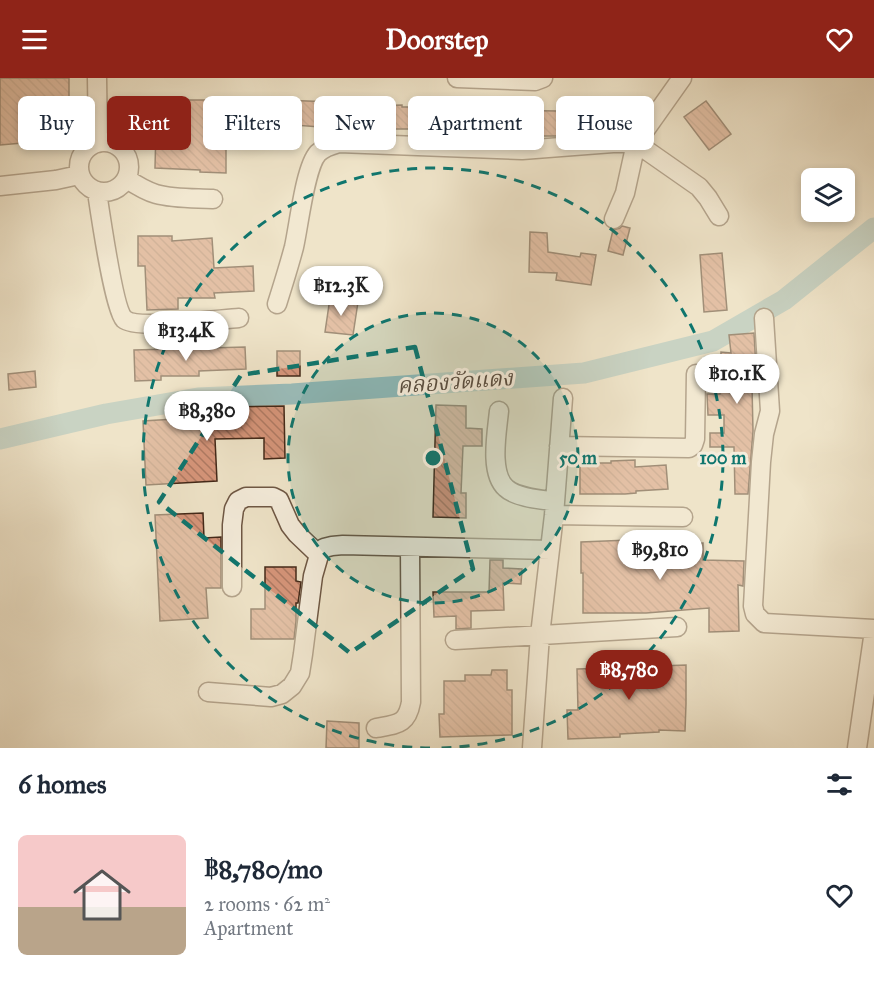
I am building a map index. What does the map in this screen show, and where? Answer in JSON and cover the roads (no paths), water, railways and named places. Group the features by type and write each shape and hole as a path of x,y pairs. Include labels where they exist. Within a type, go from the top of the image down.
{"street":[{"path":"97,78 98,143"},
{"path":"457,78 535,81 543,78"},
{"path":"654,118 682,78"},
{"path":"98,143 112,143 124,151 128,157 127,179 114,191 97,192 89,188 79,175 78,166 84,151 98,143"},
{"path":"276,304 294,245 312,164 318,153 328,146 339,143 357,143 522,150 556,147"},
{"path":"614,219 624,193 634,150"},
{"path":"646,150 699,187 719,216"},
{"path":"0,186 45,182 79,175"},
{"path":"127,179 156,194 213,199"},
{"path":"97,192 112,280 118,308 124,318 134,323 149,324 239,318"},
{"path":"764,318 770,411 764,434 761,462 753,606 755,614 764,623 874,630 857,748"},
{"path":"559,446 689,448 695,439 696,374"},
{"path":"532,748 540,635 555,508 564,398"},
{"path":"499,411 496,461 498,478 507,490 555,508 683,517"},
{"path":"232,586 234,509 238,501 246,497 273,497 279,500 290,525 319,555"},
{"path":"208,692 271,697 282,694 292,686 300,673 313,576 319,555 324,548 332,546 550,550"},
{"path":"376,728 398,724 405,720 410,712 410,547"},
{"path":"455,640 677,627"}],"waterway":[{"name":"คลองวัดแดง","path":"0,439 106,414 198,398 292,394 584,373 713,341 784,300 874,228"}]}
